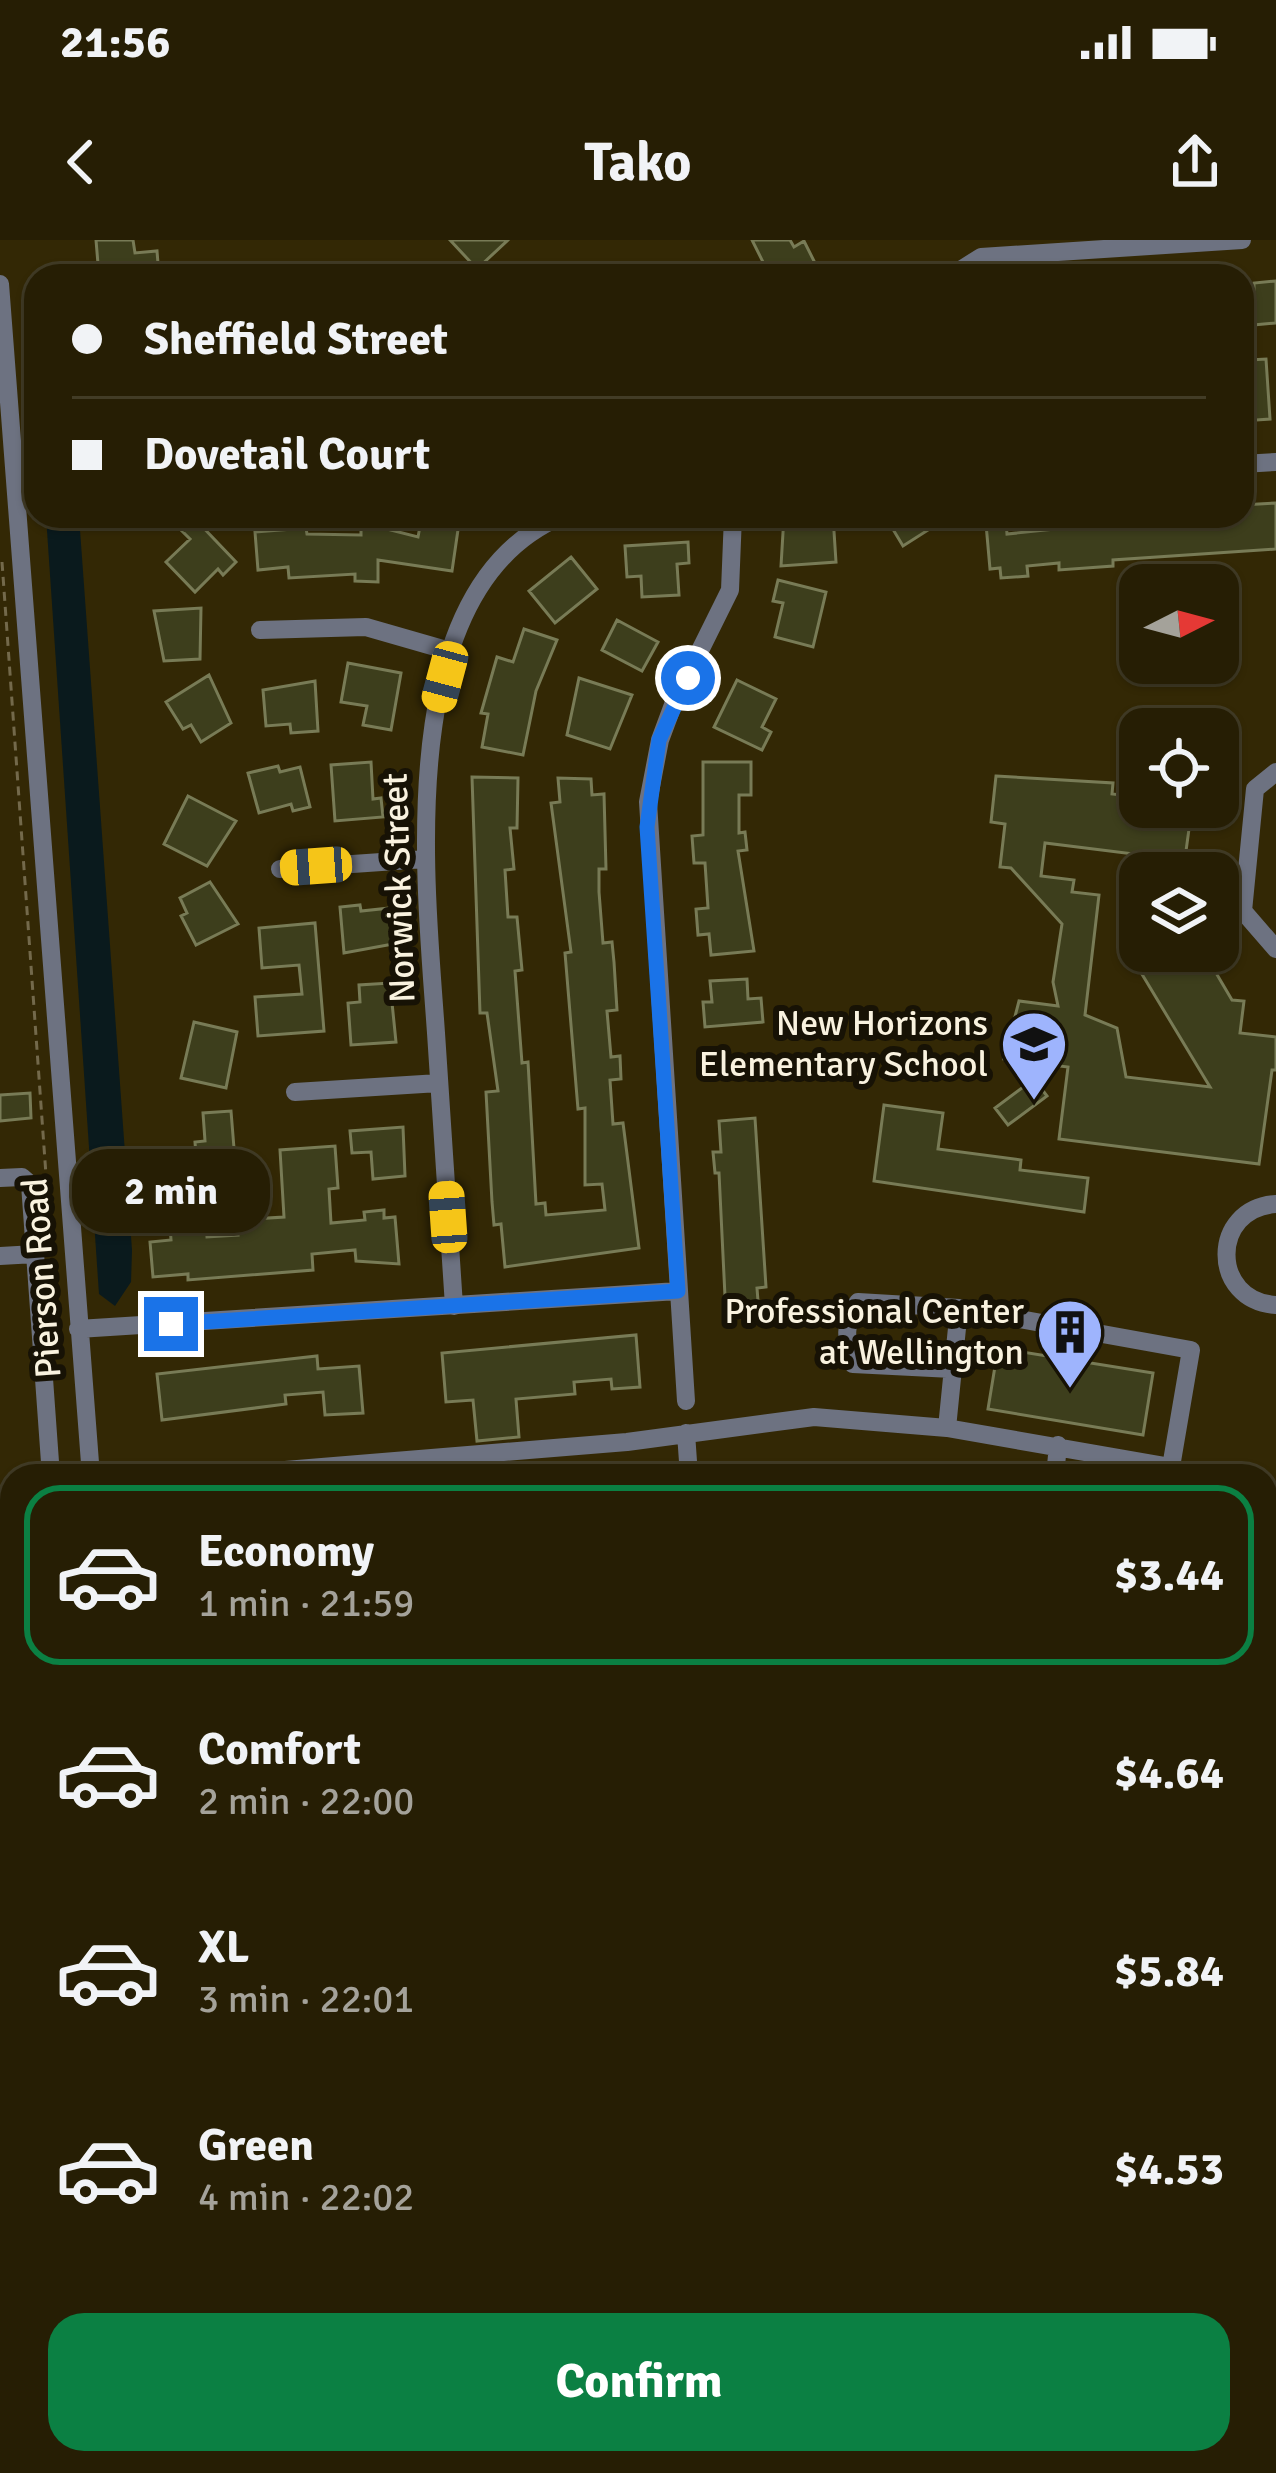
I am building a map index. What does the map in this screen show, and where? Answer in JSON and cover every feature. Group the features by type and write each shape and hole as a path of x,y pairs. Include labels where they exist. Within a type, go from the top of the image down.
{"street":[{"path":"970,264 981,257 1242,240"},
{"name":"Pierson Road","path":"0,284 91,1464"},
{"name":"Norwick Street","path":"454,1306 425,859 427,760 453,652 498,562 539,528"},
{"path":"686,1400 648,802 659,740 730,590 733,528"},
{"path":"260,629 366,626 453,652"},
{"path":"1276,772 1255,789 1243,911 1276,949"},
{"path":"280,868 425,859"},
{"path":"295,1092 440,1082"},
{"path":"0,1178 22,1177 30,1184 49,1464"},
{"path":"1276,1204 1247,1211 1234,1223 1224,1256 1236,1287 1248,1298 1276,1305"},
{"path":"0,1256 35,1254"},
{"path":"78,1329 678,1291"},
{"path":"952,1369 853,1364 847,1343 849,1313 858,1302 958,1308 1191,1350 1172,1464"},
{"path":"946,1427 958,1308"},
{"path":"344,1464 814,1417 946,1427 1156,1464"},
{"path":"686,1433 688,1464"},
{"path":"1056,1464 1058,1445"}],"path":[{"path":"2,562 47,1195"}],"shaded area":[{"path":"47,528 80,528 132,1250 131,1282 115,1306 99,1294"}],"building":[{"path":"96,240 133,240 135,253 157,251 158,264 98,264"},
{"path":"450,240 508,240 482,264 472,264"},
{"path":"752,240 790,240 794,247 804,241 816,264 764,264"},
{"path":"1276,281 1276,323 1254,325 1254,283"},
{"path":"1266,359 1270,419 1254,420 1254,360"},
{"path":"1276,503 1276,549 1113,560 1113,566 1059,570 1059,563 1027,566 1028,576 1001,578 1000,568 990,569 986,528 1006,528 1007,534 1056,528 1254,528 1254,504"},
{"path":"204,528 236,562 223,575 218,569 195,592 166,562 190,539 182,531"},
{"path":"306,528 307,534 361,535 361,528 383,528 418,537 420,528 458,528 452,571 378,560 378,582 355,581 355,574 289,578 288,567 258,570 255,532"},
{"path":"783,528 834,528 836,562 781,566"},
{"path":"892,528 931,528 903,546"},
{"path":"688,542 689,563 677,564 679,595 642,597 641,576 627,577 625,546"},
{"path":"571,557 597,589 555,623 529,591"},
{"path":"778,580 826,592 813,647 775,637 783,603 773,601"},
{"path":"201,608 200,659 164,661 154,611"},
{"path":"617,620 658,642 642,671 602,650"},
{"path":"524,629 557,640 536,691 523,755 482,747 488,714 481,713 497,657 513,662"},
{"path":"348,663 401,673 391,730 363,725 367,706 341,702"},
{"path":"209,675 231,723 201,742 191,725 183,729 166,702"},
{"path":"579,678 632,695 610,749 567,735"},
{"path":"737,680 776,699 762,727 771,732 762,750 714,727"},
{"path":"315,681 318,731 291,733 290,724 266,726 263,690"},
{"path":"371,762 373,799 381,798 383,817 335,821 331,765"},
{"path":"703,762 751,762 751,795 739,795 739,833 745,832 747,850 738,851 754,951 711,955 709,934 698,935 696,909 708,908 705,863 694,863 692,836 703,835"},
{"path":"278,766 280,772 300,767 310,807 293,811 291,804 259,813 248,773"},
{"path":"996,776 1113,783 1112,794 1119,795 1119,828 1189,828 1186,852 1119,852 1045,843 1041,876 1074,880 1072,892 1099,895 1085,1015 1117,1028 1126,1077 1210,1087 1141,972 1215,972 1232,1000 1244,1001 1240,1033 1276,1037 1276,1070 1272,1070 1259,1164 1059,1139 1068,1067 1004,1059 1019,1001 1058,1006 1053,982 1062,924 1011,868 1000,867 1005,824 991,822"},
{"path":"472,777 518,778 517,828 510,828 514,869 505,870 508,917 517,917 522,970 515,971 522,1063 528,1062 536,1204 545,1203 546,1215 605,1210 602,1184 585,1185 585,1108 578,1109 565,953 571,952 551,803 560,802 558,778 591,779 592,795 604,794 606,869 599,869 599,892 603,943 612,942 614,962 617,1010 607,1011 611,1057 620,1056 621,1079 610,1080 613,1124 623,1123 639,1248 505,1267 501,1224 494,1225 492,1202 486,1092 498,1091 487,1013 480,1013"},
{"path":"188,796 236,821 207,866 164,844"},
{"path":"210,882 238,924 196,945 181,916 187,913 180,898"},
{"path":"360,905 361,911 390,908 393,944 344,953 340,907"},
{"path":"315,923 324,1031 258,1036 255,997 302,994 299,965 262,968 259,928"},
{"path":"747,979 748,999 761,998 763,1022 705,1027 703,1002 712,1002 710,981"},
{"path":"390,983 396,1042 351,1045 348,1003 360,1002 359,985"},
{"path":"194,1022 237,1032 226,1088 181,1078"},
{"path":"1034,1079 1047,1096 1008,1125 995,1108"},
{"path":"30,1093 31,1118 0,1121 0,1095"},
{"path":"884,1105 943,1113 938,1149 1021,1160 1020,1170 1088,1178 1084,1212 874,1181"},
{"path":"231,1111 236,1173 223,1174 223,1181 198,1183 195,1142 205,1141 203,1113"},
{"path":"755,1118 766,1287 757,1288 759,1314 726,1317 719,1173 715,1173 713,1152 721,1152 719,1121"},
{"path":"403,1127 405,1176 373,1179 371,1152 352,1153 350,1131"},
{"path":"335,1146 338,1188 329,1189 331,1223 365,1220 364,1212 384,1210 384,1218 395,1217 399,1264 356,1261 355,1250 312,1254 313,1270 188,1280 188,1274 153,1277 150,1242 171,1240 170,1225 206,1222 207,1237 238,1235 236,1220 284,1217 280,1150"},
{"path":"636,1335 640,1387 612,1389 611,1379 574,1382 575,1394 516,1399 519,1437 477,1441 473,1400 446,1402 442,1353"},
{"name":"Professional Center at Wellington","path":"998,1348 1153,1373 1143,1435 988,1409"},
{"path":"317,1356 318,1369 359,1366 363,1413 325,1415 323,1392 285,1395 286,1404 162,1420 157,1374"}],"place":[{"name":"New Horizons Elementary School","path":"1034,1103"},
{"name":"Professional Center at Wellington","path":"1070,1391"}],"route":[{"path":"171,1324 678,1291 647,827 659,740 688,678"}]}
